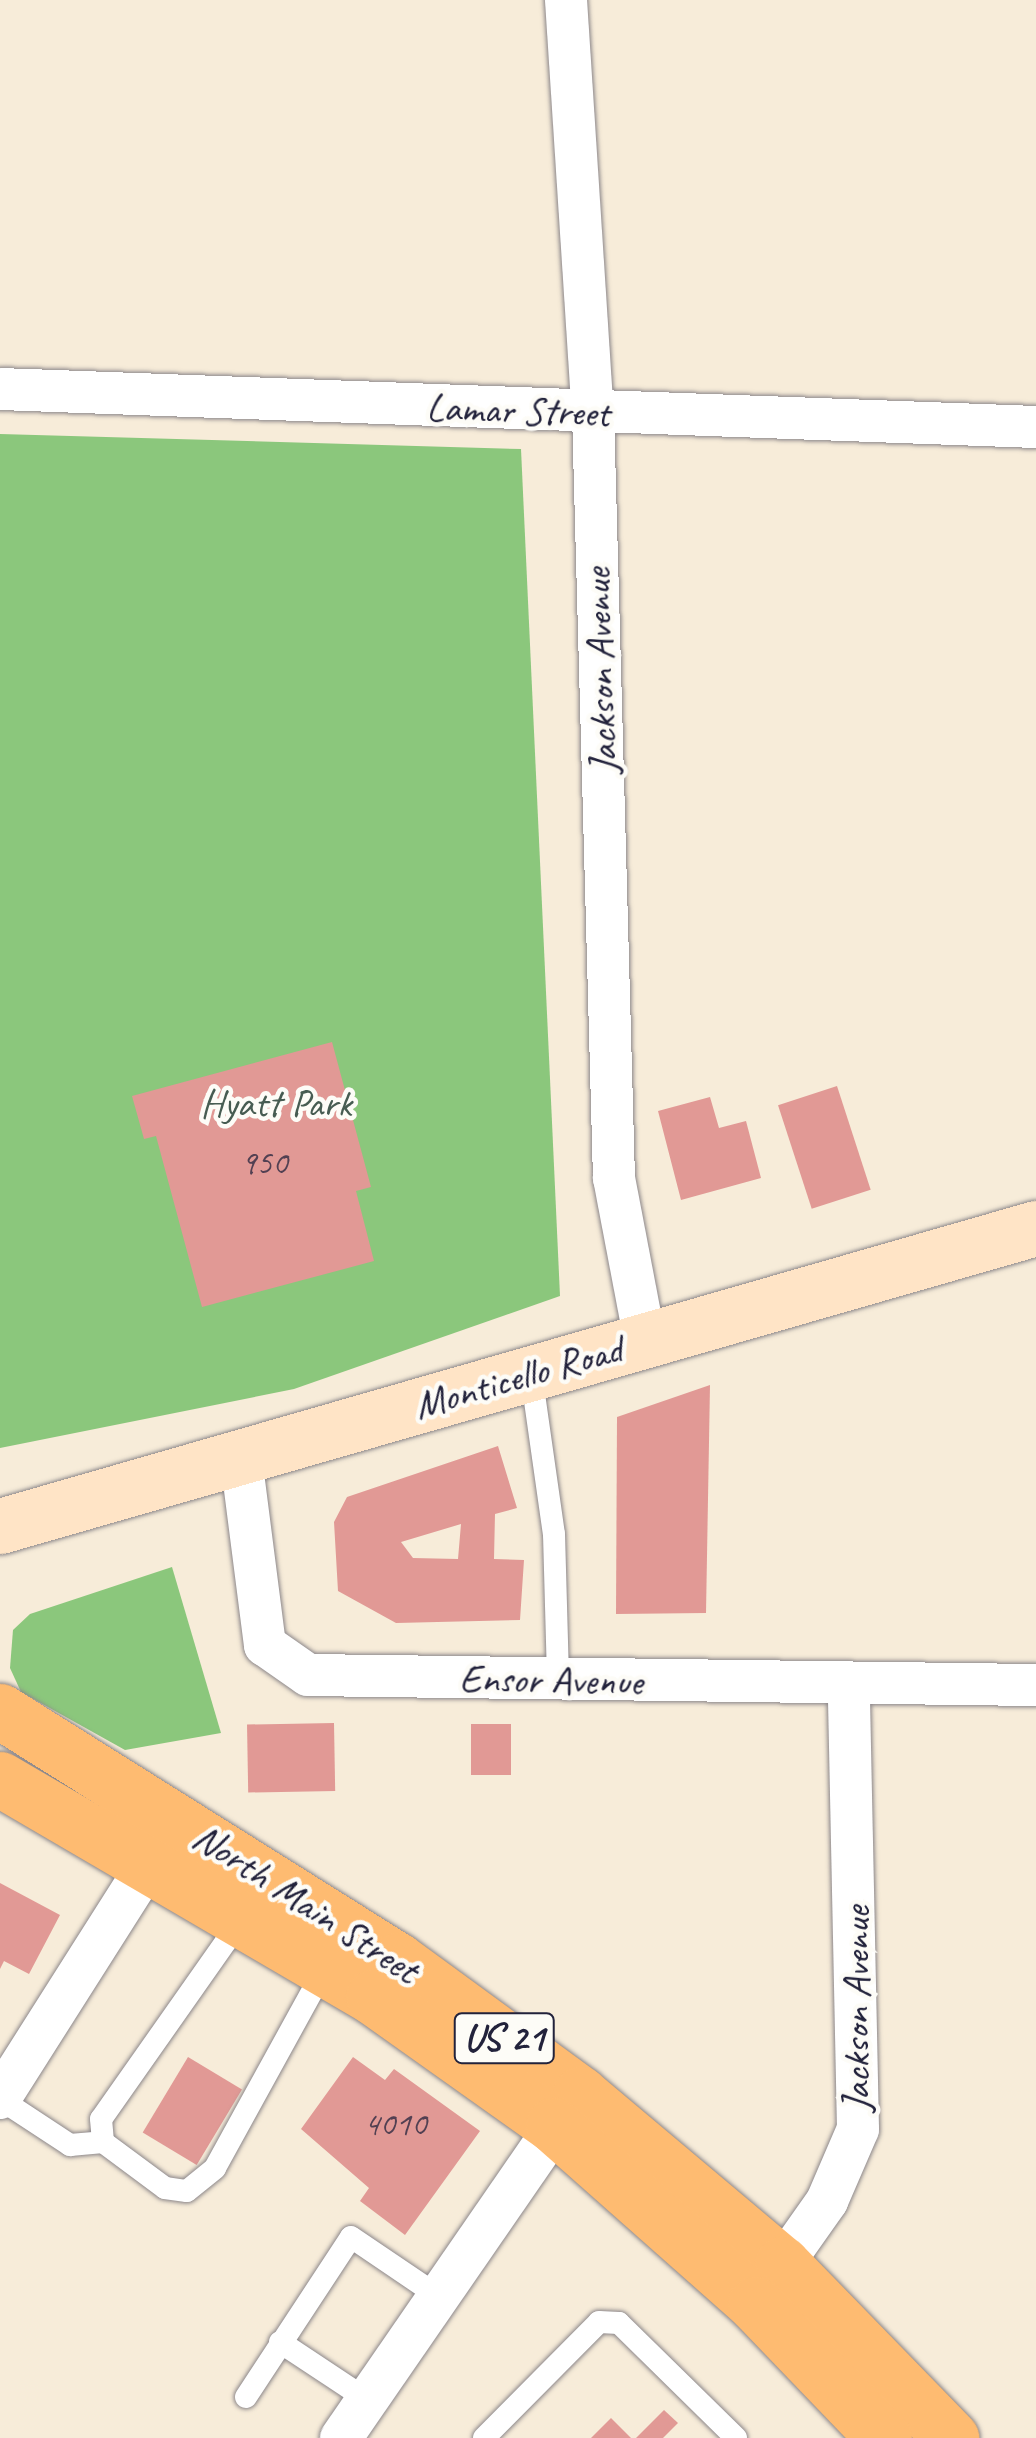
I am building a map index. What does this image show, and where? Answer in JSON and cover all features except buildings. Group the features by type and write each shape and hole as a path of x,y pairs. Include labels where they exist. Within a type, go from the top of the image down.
{"main road":[{"name":"Monticello Road","path":"0,1526 1036,1228"},
{"name":"North Main Street","path":"0,1711 163,1840 243,1917 566,2109"},
{"name":"North Main Street","path":"0,1779 163,1840 397,1960 951,2438"},
{"name":"North Main Street","path":"769,2284 884,2438"}],"street":[{"name":"Jackson Avenue","path":"566,0 593,413 614,1178 646,1340"},
{"name":"Lamar Street","path":"0,388 1036,427"},
{"name":"Ensor Avenue","path":"241,1458 264,1645 308,1675 849,1686 1036,1685"},
{"name":"Jackson Avenue","path":"769,2284 827,2202 858,2129 849,1686"},
{"path":"4,2081 163,1840"},
{"path":"351,2427 566,2109"}],"lane":[{"path":"532,1374 554,1534 558,1680"},
{"path":"102,2142 101,2120 122,2081 243,1917"},
{"path":"4,2081 70,2145 102,2142 165,2188 186,2191 215,2168 325,1968"},
{"path":"246,2397 351,2238 438,2296"},
{"path":"484,2438 599,2322 620,2322 736,2438"},
{"path":"280,2342 351,2427"}],"green space":[{"name":"Hyatt Park","path":"0,434 521,449 560,1296 294,1389 0,1448"},
{"path":"172,1567 221,1733 125,1750 21,1692 10,1668 13,1630 30,1614"}]}
